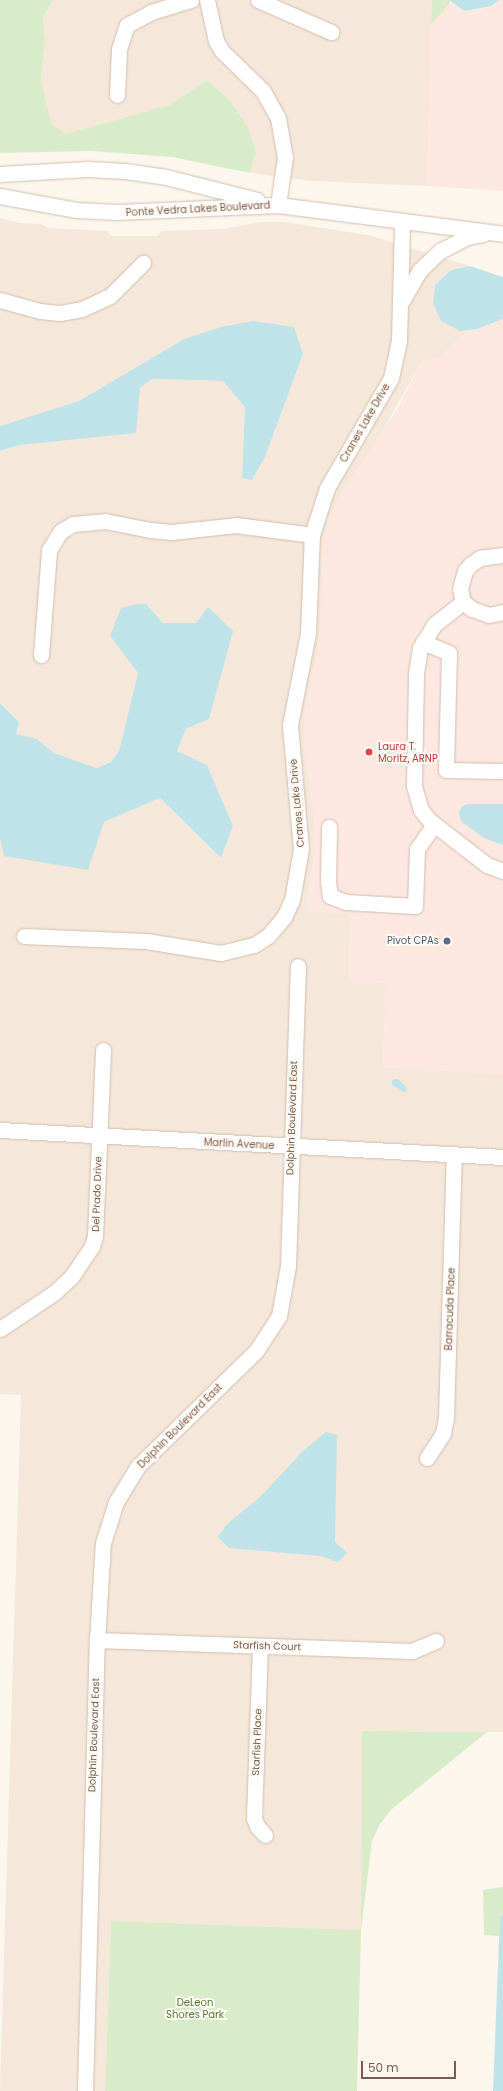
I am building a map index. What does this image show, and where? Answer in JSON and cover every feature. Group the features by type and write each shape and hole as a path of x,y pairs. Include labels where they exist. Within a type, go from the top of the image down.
{"street":[{"path":"118,94 119,49 127,25 151,12 191,0"},
{"path":"207,0 216,40 222,51 263,91 278,118 285,157 278,205"},
{"path":"258,0 331,32"},
{"name":"Ponte Vedra Lakes Boulevard","path":"0,174 88,169 125,171 166,177 278,205 497,233"},
{"name":"Ponte Vedra Lakes Boulevard","path":"0,196 76,210 117,212 278,205"},
{"name":"Cranes Lake Drive","path":"24,936 146,941 220,953 254,946 268,936 284,917 297,882 301,849 290,725 308,633 312,534 327,488 391,378 398,340 402,222"},
{"name":"Cranes Lake Drive","path":"399,305 420,270 440,252 468,237 497,233"},
{"path":"0,300 40,311 60,313 82,309 110,296 143,263"},
{"path":"41,655 49,550 62,531 73,524 105,520 150,530 172,532 236,525 312,534"},
{"path":"503,555 480,558 465,571 460,588 464,602 479,613 489,615 503,612"},
{"path":"464,602 434,626 423,642 416,673 414,786 421,810 434,825 487,865 503,871"},
{"path":"423,642 449,653 446,770 503,771"},
{"path":"329,827 328,882 330,896 346,902 415,906 417,849 434,825"},
{"name":"Dolphin Boulevard East","path":"84,2091 97,1640 103,1543 110,1515 122,1489 148,1455 256,1351 279,1316 287,1283 298,966"},
{"name":"Del Prado Drive","path":"2,1325 55,1292 72,1276 92,1246 95,1236 103,1050"},
{"name":"Marlin Avenue","path":"0,1130 292,1147 503,1157"},
{"name":"Barracuda Place","path":"427,1458 437,1446 446,1418 454,1155"},
{"name":"Starfish Court","path":"97,1640 412,1650 424,1648 436,1641"},
{"name":"Starfish Place","path":"260,1646 254,1818 257,1826 265,1834"}],"shaded area":[{"path":"53,0 432,0 427,186 313,181 250,173 256,153 207,80 169,105 66,134 51,123 41,78 45,39 43,17"},
{"path":"499,0 503,0 503,191 427,186 431,25 450,3 464,11 492,7"},
{"path":"0,218 19,223 40,224 49,228 106,231 112,236 157,236 162,231 223,229 260,222 284,222 368,235 470,266 451,270 435,285 433,303 460,331 468,330 442,356 421,363 323,536 321,637 304,712 304,739 314,817 315,852 305,911 350,913 349,981 386,983 383,1067 503,1074 503,1732 362,1731 361,1930 111,1921 105,2091 0,2091 21,1395 0,1394 0,839 4,856 104,822 160,798 221,858 233,826 207,766 177,751 186,729 209,719 208,608 196,623 163,623 146,604 110,636 138,673 119,751 111,762 97,768 54,753 37,739 16,734 19,722 0,703 0,451 19,445 140,388 152,379 223,381 245,406 242,477 252,480 265,457 303,354 221,327 184,339 79,401 0,426"},
{"path":"503,319 503,1074 383,1067 386,983 349,981 350,913 305,911 315,852 314,817 304,739 304,712 321,637 323,536 330,516 347,484 398,408 421,363 442,356 468,330"}],"green space":[{"path":"0,0 53,0 43,17 45,39 41,78 51,123 66,134 169,105 207,80 229,100 248,127 256,153 250,173 172,157 91,151 0,153"},
{"path":"432,0 449,0 450,3 431,25"},
{"path":"362,1731 487,1732 392,1809 380,1824 372,1841 361,1930"},
{"path":"503,1887 503,1915 500,1917 499,1936 484,1935 483,1890"},
{"name":"DeLeon Shores Park","path":"111,1921 361,1930 357,2091 105,2091"}],"water":[{"path":"449,0 499,0 492,6 464,11"},
{"path":"470,266 503,277 503,319 477,329 460,331 441,321 433,303 435,285 451,270"},
{"path":"253,321 294,327 303,354 265,457 252,480 242,478 245,407 223,381 152,379 140,388 136,433 19,445 0,451 0,426 79,401 184,339 221,327"},
{"path":"137,604 146,604 163,623 196,623 208,607 233,631 209,719 186,729 177,751 207,765 233,826 221,858 160,798 104,822 88,870 4,856 0,839 0,703 19,722 16,734 37,739 54,753 97,768 111,762 119,751 138,673 110,636 121,608"},
{"path":"467,804 503,804 503,845 484,838 462,822 459,814 461,807"},
{"path":"398,1079 407,1088 405,1093 392,1085 392,1080"},
{"path":"326,1432 337,1435 335,1542 347,1553 338,1562 321,1556 229,1548 218,1537 227,1524 260,1497 303,1451"},
{"path":"503,1915 503,2091 493,2091 500,1917"}],"place":[{"name":"Laura T. Moritz, ARNP","path":"369,752"},
{"name":"Pivot CPAs","path":"447,941"}]}
